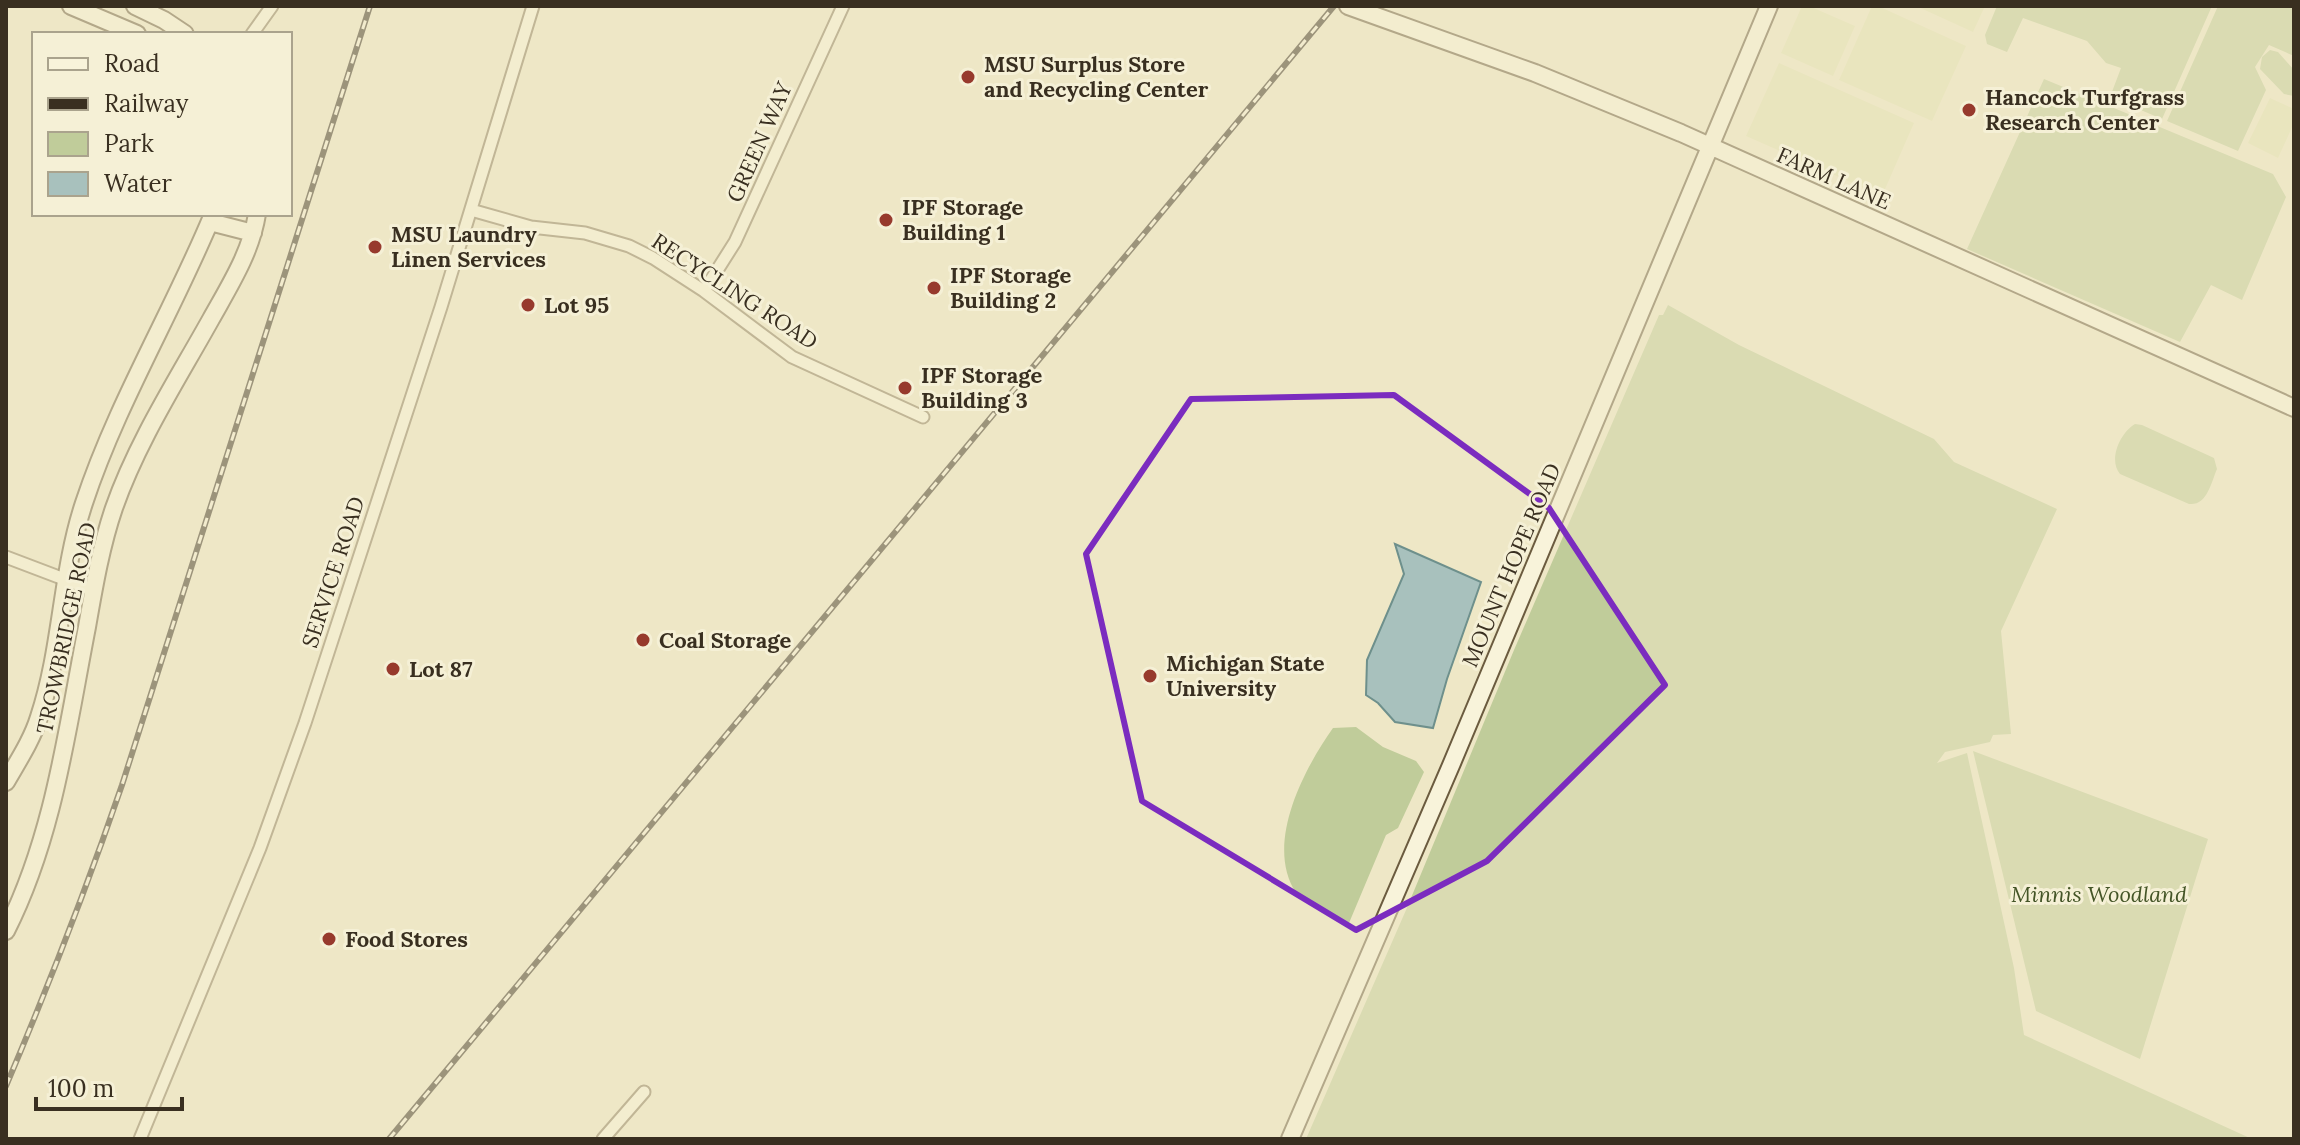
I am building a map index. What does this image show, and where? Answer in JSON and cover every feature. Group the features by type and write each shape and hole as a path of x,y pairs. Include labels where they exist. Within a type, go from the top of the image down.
{"street":[{"path":"71,6 134,32"},
{"path":"253,32 272,6"},
{"name":"SERVICE ROAD","path":"140,1139 260,848 305,723 471,210 533,6"},
{"name":"GREEN WAY","path":"704,291 735,242 843,6"},
{"name":"FARM LANE","path":"1348,6 1535,73 1711,146 2294,408"},
{"name":"MOUNT HOPE ROAD","path":"1290,1139 1452,763 1769,6"},
{"path":"136,32 140,8 182,32"},
{"name":"RECYCLING ROAD","path":"471,210 531,227 585,233 629,246 704,291 792,357 923,417"},
{"name":"TROWBRIDGE ROAD","path":"6,931 39,850 54,798 103,544 128,474 236,274 257,216"},
{"path":"212,218 253,233"},
{"name":"TROWBRIDGE ROAD","path":"6,782 39,719 82,507 95,472 212,218"},
{"path":"6,557 93,590"},
{"path":"603,1139 644,1092"}],"highlighted area":[{"path":"1394,395 1549,508 1665,685 1487,861 1356,930 1142,801 1086,554 1191,399"}],"green space":[{"path":"1802,6 1809,6 1855,26 1833,76 1781,53"},
{"path":"1872,6 1966,46 1932,121 1839,80"},
{"path":"1916,6 1985,6 1973,32"},
{"path":"1997,6 2212,6 2162,119 2110,97 2121,68 2106,63 2087,41 2023,18 2007,52 1987,44 1985,35"},
{"path":"2218,6 2294,6 2294,56 2269,45 2255,67 2266,90 2238,151 2167,121"},
{"path":"2270,50 2278,52 2294,70 2294,96 2284,94 2260,69 2262,57"},
{"path":"1779,63 1914,123 1882,196 1746,136"},
{"path":"2044,79 2273,174 2286,197 2242,300 2211,285 2180,342 1967,249"},
{"path":"2270,98 2294,109 2294,123 2278,158 2248,143"},
{"path":"1668,305 1739,345 1934,439 1954,462 2057,509 2001,631 2011,734 1993,735 1990,742 1945,752 1937,763 1967,753 2014,968 2024,1035 2252,1139 1306,1139 1659,315 1663,315"},
{"path":"2135,424 2214,458 2217,469 2208,492 2200,501 2189,504 2120,474 2115,462 2117,447"},
{"path":"1356,727 1383,747 1416,761 1424,772 1398,828 1386,835 1349,923 1312,905 1296,893 1287,874 1284,852 1292,808 1310,764 1333,728"},
{"name":"Minnis Woodland","path":"1973,751 2208,839 2140,1059 2036,1011"}],"water":[{"path":"1395,544 1481,582 1433,728 1395,722 1366,695 1367,660 1404,574"}],"railway":[{"path":"6,1086 67,937 122,785 370,6"},
{"path":"389,1139 1334,6"}],"place":[{"name":"MSU Surplus Store and Recycling Center","path":"968,77"},
{"name":"Hancock Turfgrass Research Center","path":"1969,110"},
{"name":"IPF Storage Building 1","path":"886,220"},
{"name":"MSU Laundry Linen Services","path":"375,247"},
{"name":"IPF Storage Building 2","path":"934,288"},
{"name":"Lot 95","path":"528,305"},
{"name":"IPF Storage Building 3","path":"905,388"},
{"name":"Coal Storage","path":"643,640"},
{"name":"Lot 87","path":"393,669"},
{"name":"Michigan State University","path":"1150,676"},
{"name":"Food Stores","path":"329,939"}]}
